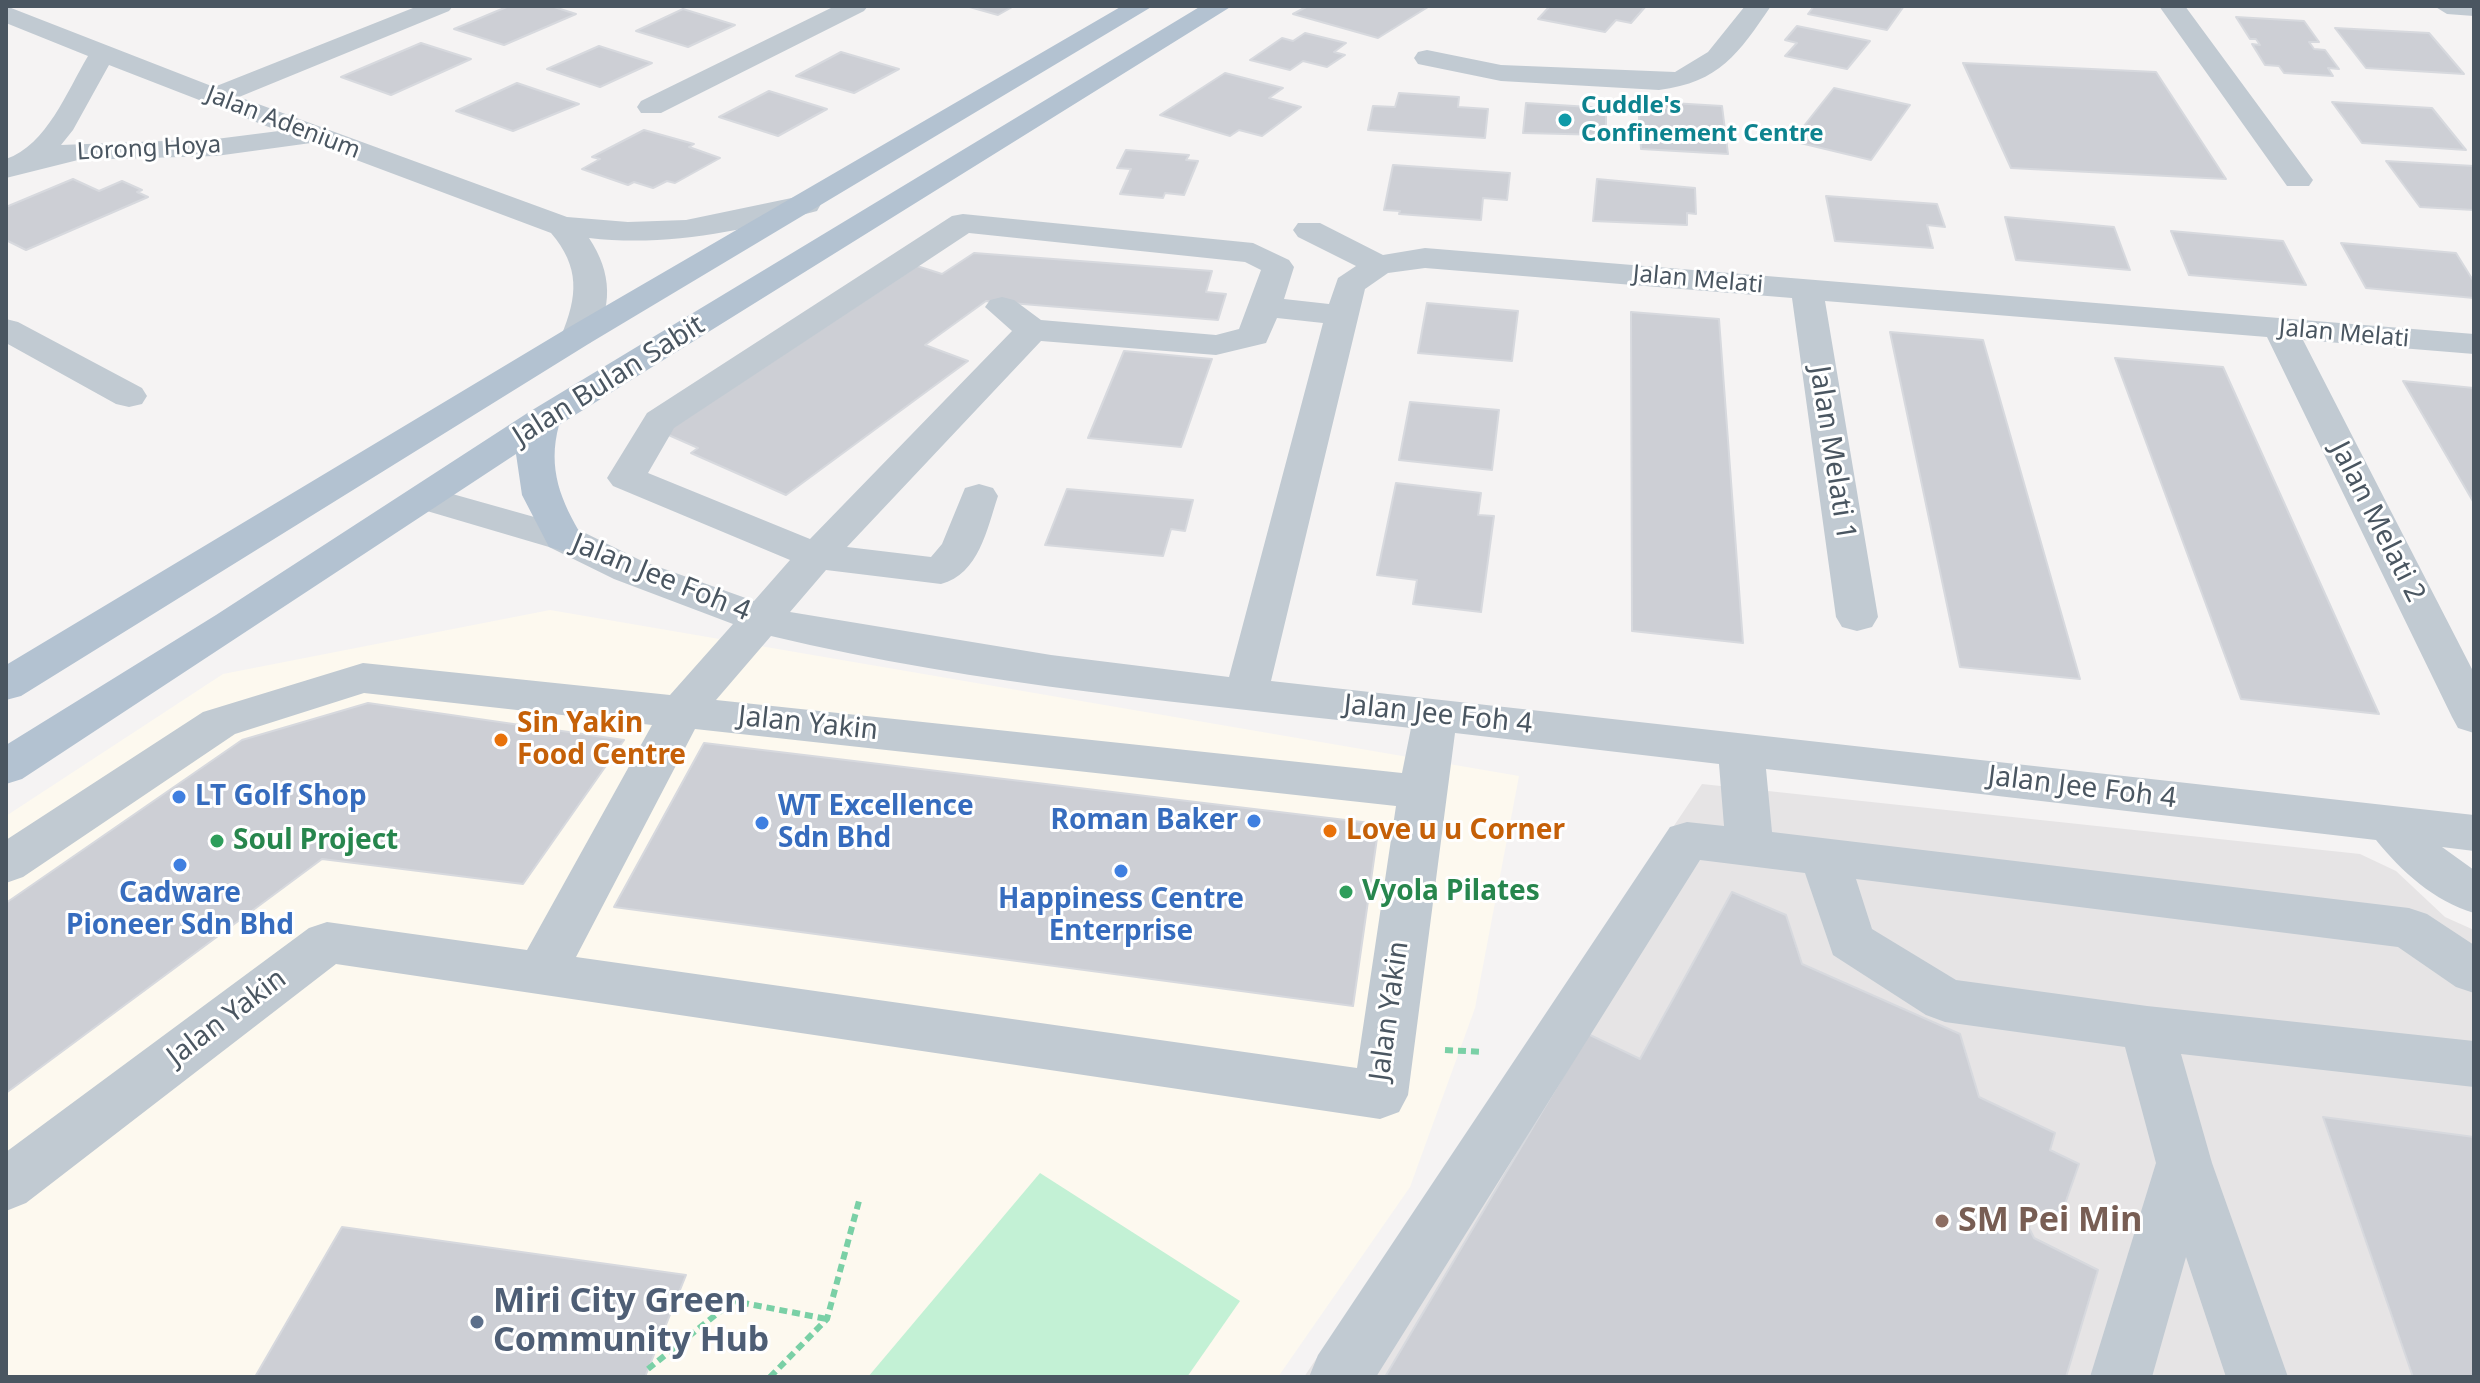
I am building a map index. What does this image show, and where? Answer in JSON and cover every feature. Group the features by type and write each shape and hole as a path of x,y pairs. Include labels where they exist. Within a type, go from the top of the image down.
{"main road":[{"name":"Jalan Bulan Sabit","path":"6,685 578,336 1140,6"},
{"name":"Jalan Bulan Sabit","path":"6,767 542,420 1219,6"},
{"path":"542,420 535,441 533,467 539,498 563,538"},
{"path":"96,632 195,592 336,519 424,498"}],"street":[{"path":"214,97 440,6"},
{"path":"651,107 855,6"},
{"path":"1427,58 1501,73 1659,82 1685,80 1711,68 1758,6"},
{"path":"2172,6 2298,180"},
{"path":"2447,6 2474,8"},
{"name":"Jalan Adenium","path":"6,14 214,97 562,226 615,233 672,233 733,224 806,204"},
{"name":"Lorong Hoya","path":"34,157 59,130 102,54"},
{"name":"Lorong Hoya","path":"6,169 34,157 88,149 207,148 312,134"},
{"path":"979,496 961,548 941,571 816,556 626,478 660,421 963,223 1253,253 1278,267 1254,336 1216,345 1032,330 1002,307"},
{"path":"562,226 580,246 593,280 593,298 578,336"},
{"path":"1246,694 1350,285 1379,265 1309,230"},
{"name":"Jalan Melati","path":"1379,265 1425,258 2474,344"},
{"name":"Jalan Melati 1","path":"1807,289 1857,617"},
{"path":"1264,307 1341,315"},
{"name":"Jalan Melati 2","path":"2280,328 2474,717"},
{"path":"6,329 129,396"},
{"path":"541,973 682,711 816,556 1032,330"},
{"name":"Jalan Jee Foh 4","path":"424,498 563,538 628,570 760,619 827,635 1051,670 1246,694 2474,833"},
{"name":"Jalan Yakin","path":"6,864 219,723 363,678 1422,792 1380,1095 327,942 6,1185"},
{"path":"1422,792 1436,715"},
{"path":"1741,748 1749,846"},
{"path":"2390,823 2410,848 2454,884 2474,894"},
{"path":"1340,1377 1687,840 1824,854 2409,928 2474,972"},
{"path":"1824,854 1851,941 1945,1000 2147,1028 2474,1064"},
{"path":"2147,1028 2184,1163 2257,1377"},
{"path":"2121,1377 2184,1163"}],"path":[{"path":"1381,1079 1443,1050 1479,1050 1534,1076"},
{"path":"770,1377 827,1319 859,1201"},
{"path":"648,1369 733,1301 827,1319"}],"shaded area":[{"path":"550,610 1519,776 1475,1008 1410,1187 1278,1377 6,1377 6,816 223,674"},
{"name":"SM Pei Min","path":"1702,784 2360,854 2396,871 2445,917 2474,930 2474,1377 1304,1377"}],"green space":[{"path":"1040,1173 1240,1301 1187,1377 868,1377"}],"building":[{"path":"509,6 551,6 576,14 504,45 454,29"},
{"path":"966,6 1014,6 998,15"},
{"path":"1308,6 1428,7 1378,38 1293,14"},
{"path":"1550,6 1646,6 1631,23 1616,20 1605,32 1538,19"},
{"path":"1814,6 1904,6 1887,30 1808,14"},
{"path":"683,9 735,25 688,47 636,31"},
{"path":"2236,17 2304,21 2319,42 2309,42 2314,49 2325,50 2339,69 2328,68 2333,76 2284,73 2279,66 2265,65 2252,44 2260,45 2256,39 2250,39"},
{"path":"1797,26 1870,41 1847,69 1785,56 1797,43 1785,40"},
{"path":"2335,28 2429,33 2464,74 2366,68"},
{"path":"1305,33 1346,43 1334,52 1345,55 1327,67 1303,61 1290,70 1250,60 1282,38 1293,41"},
{"path":"421,43 471,59 391,95 341,77"},
{"path":"599,46 652,63 600,87 547,69"},
{"path":"841,52 899,69 854,93 796,76"},
{"path":"1963,63 2156,72 2226,179 2011,168"},
{"path":"1225,73 1283,88 1269,98 1301,107 1262,136 1239,130 1230,136 1160,115"},
{"path":"517,83 579,104 513,131 456,111"},
{"path":"1834,88 1910,105 1871,160 1792,141"},
{"path":"769,91 827,109 778,136 719,117"},
{"path":"1399,93 1459,97 1458,107 1488,109 1485,138 1368,130 1373,106 1395,107"},
{"path":"1638,101 1722,106 1728,154 1641,149"},
{"path":"2332,102 2432,108 2466,150 2362,143"},
{"name":"Cuddle's Confinement Centre","path":"1526,103 1606,108 1606,135 1523,133"},
{"path":"644,130 694,144 689,147 720,158 675,183 667,181 653,188 634,182 628,185 582,169 600,159 592,157"},
{"path":"1126,150 1189,155 1186,160 1198,161 1184,195 1165,193 1163,198 1120,194 1131,169 1117,168"},
{"path":"2386,161 2474,166 2474,210 2420,207"},
{"path":"1393,165 1510,173 1507,200 1483,198 1481,220 1399,214 1400,211 1384,210"},
{"path":"73,179 99,191 122,181 142,190 137,192 148,197 26,250 6,240 6,207"},
{"path":"1597,179 1695,188 1696,214 1687,213 1687,225 1593,221"},
{"path":"1826,196 1937,204 1945,227 1927,225 1933,248 1835,241"},
{"path":"2005,217 2114,227 2130,270 2016,260"},
{"path":"2171,231 2283,241 2306,285 2189,275"},
{"path":"2341,243 2456,253 2474,282 2474,298 2366,288"},
{"path":"974,253 1212,271 1206,292 1226,294 1218,320 986,301 925,345 968,361 786,495 691,453 698,448 664,433 917,266 942,274"},
{"path":"1427,303 1518,311 1512,361 1418,353"},
{"path":"1631,312 1719,319 1743,643 1632,631"},
{"path":"1890,332 1983,340 2080,679 1960,667"},
{"path":"1124,351 1212,359 1181,447 1088,438"},
{"path":"2115,358 2223,367 2379,714 2241,699"},
{"path":"2403,381 2474,388 2474,503"},
{"path":"1410,402 1499,410 1492,470 1399,460"},
{"path":"1396,483 1481,493 1478,515 1494,516 1481,612 1413,604 1417,580 1377,575"},
{"path":"1067,489 1193,500 1185,531 1171,529 1163,556 1045,545"},
{"path":"368,703 624,740 523,884 322,859 6,1093 6,903 242,740"},
{"path":"704,743 1379,824 1353,1006 614,907"},
{"path":"1732,892 1786,915 1802,964 1960,1034 1979,1097 2055,1133 2050,1150 2079,1164 2059,1221 2036,1209 2029,1228 2034,1238 2098,1270 2066,1377 1385,1377 1588,1034 1640,1059"},
{"path":"2323,1117 2474,1137 2474,1377 2413,1377"},
{"name":"Miri City Green Community Hub","path":"342,1227 686,1275 645,1377 255,1377"}],"place":[{"name":"Cuddle's Confinement Centre","path":"1565,120"},
{"name":"Sin Yakin Food Centre","path":"501,740"},
{"name":"LT Golf Shop","path":"179,797"},
{"name":"Roman Baker","path":"1254,821"},
{"name":"WT Excellence Sdn Bhd","path":"762,823"},
{"name":"Love u u Corner","path":"1330,831"},
{"name":"Soul Project","path":"217,841"},
{"name":"Cadware Pioneer Sdn Bhd","path":"180,865"},
{"name":"Happiness Centre Enterprise","path":"1121,871"},
{"name":"Vyola Pilates","path":"1346,892"},
{"name":"SM Pei Min","path":"1942,1221"},
{"name":"Miri City Green Community Hub","path":"477,1322"}]}
